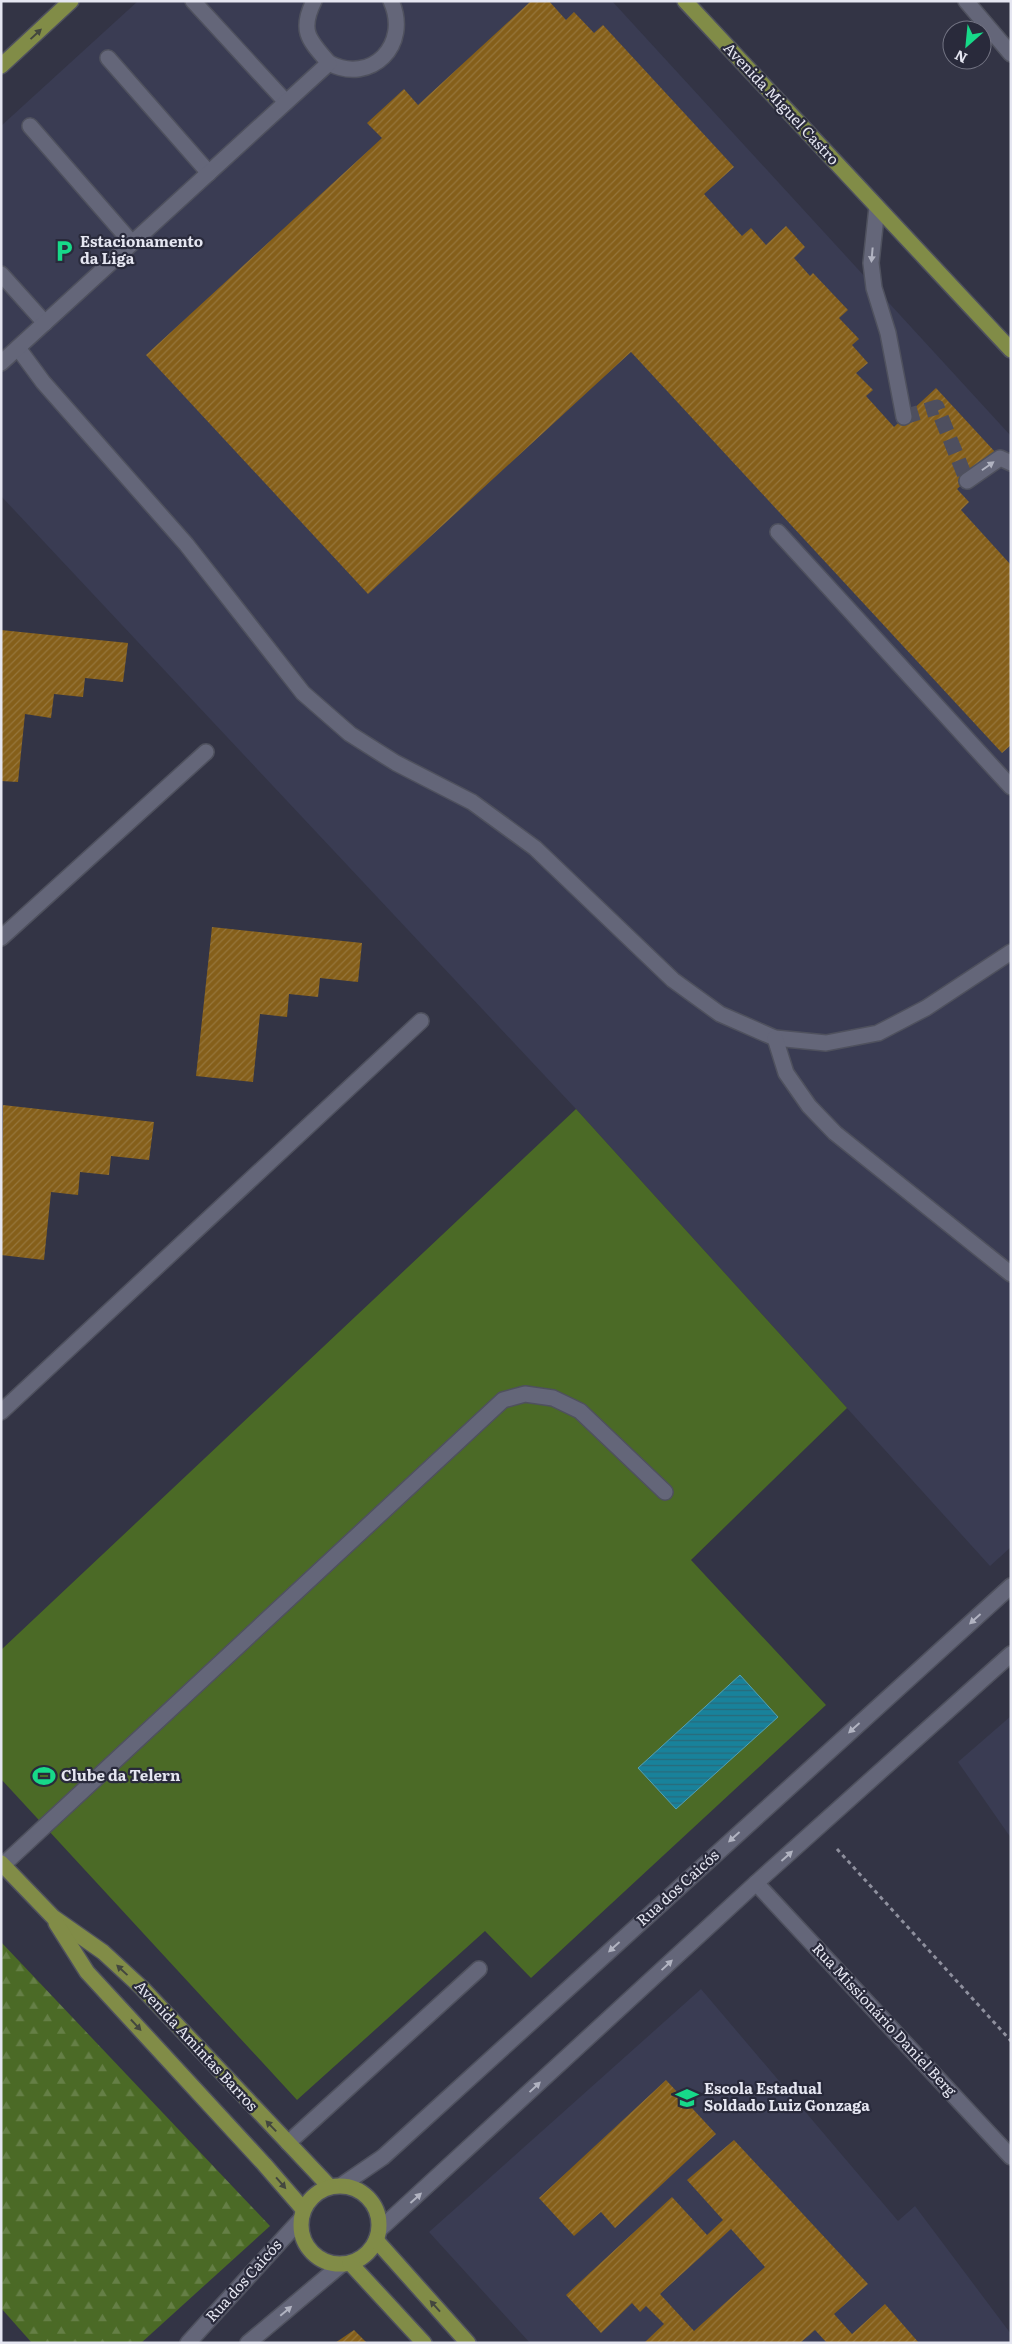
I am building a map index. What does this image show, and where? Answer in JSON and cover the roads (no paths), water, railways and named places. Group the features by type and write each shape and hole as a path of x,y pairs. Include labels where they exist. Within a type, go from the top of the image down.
{"main road":[{"path":"1,66 71,1"},
{"name":"Avenida Miguel Castro","path":"685,1 1011,350"},
{"name":"Avenida Amintas Barros","path":"2,1864 53,1917 103,1952 142,1988 288,2144 336,2186"},
{"name":"Avenida Amintas Barros","path":"53,1917 87,1972 264,2164 302,2214"},
{"path":"336,2186 358,2189 371,2200 378,2214 378,2235 365,2255 346,2264 325,2262 310,2251 302,2236 302,2214 309,2199 336,2186"},
{"path":"378,2235 468,2343"},
{"path":"346,2264 424,2343"}],"street":[{"path":"193,1 286,102"},
{"path":"314,1 306,16 309,40 328,63 354,70 374,64 390,50 398,32 396,13 391,1"},
{"path":"966,1 1011,54"},
{"path":"108,58 209,173"},
{"path":"1,363 328,63"},
{"path":"30,126 132,243"},
{"path":"877,207 871,263 874,288 888,333 904,417"},
{"path":"1,274 45,323"},
{"path":"18,348 43,382 186,544 303,693 350,734 396,763 472,802 535,848 673,980 720,1014 775,1038 826,1043 878,1033 926,1008 1011,952"},
{"path":"967,481 1000,458 1011,463"},
{"path":"778,532 1011,787"},
{"path":"1,938 206,752"},
{"path":"1,1412 421,1021"},
{"path":"775,1038 786,1073 809,1106 835,1133 1011,1274"},
{"path":"2,1864 503,1400 525,1394 554,1398 580,1411 665,1492"},
{"name":"Rua dos Caicós","path":"336,2186 382,2157 1011,1586"},
{"path":"378,2235 756,1883 1011,1654"},
{"name":"Rua Missionário Daniel Berg","path":"756,1883 1011,2157"},
{"path":"288,2144 479,1969"},
{"name":"Rua dos Caicós","path":"188,2343 302,2214"},
{"path":"248,2343 346,2264"}],"water":[{"path":"740,1675 778,1717 676,1809 638,1768"}],"tunnel":[{"path":"904,417 937,407 967,481"}],"place":[{"name":"Estacionamento da Liga","path":"64,251"},
{"name":"Clube da Telern","path":"44,1776"},
{"name":"Escola Estadual Soldado Luiz Gonzaga","path":"687,2098"}]}
